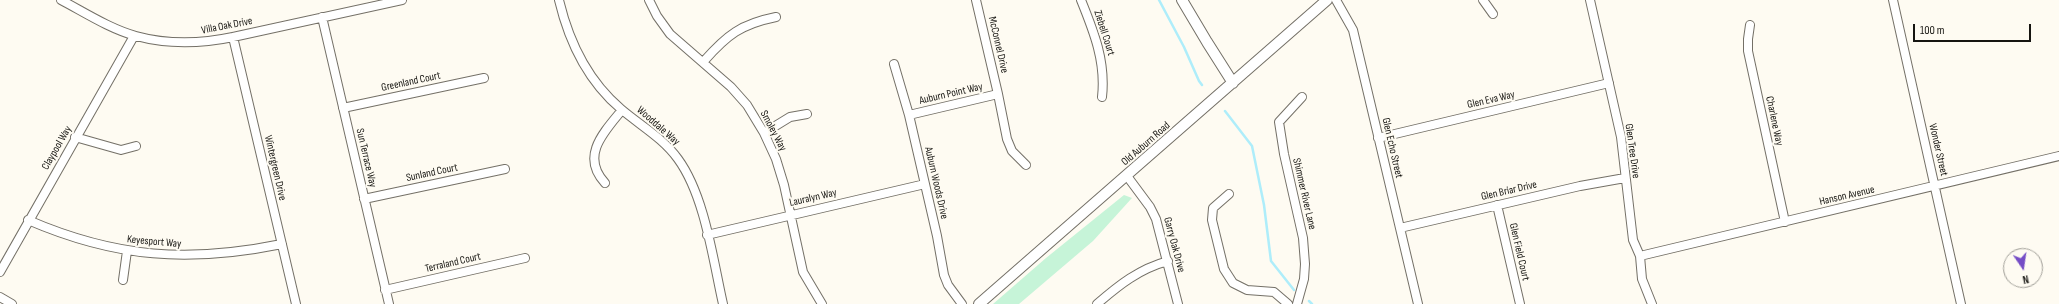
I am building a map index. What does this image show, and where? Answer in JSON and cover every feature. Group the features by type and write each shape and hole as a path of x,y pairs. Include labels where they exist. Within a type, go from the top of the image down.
{"main road":[{"path":"1182,0 1206,42 1233,83"},
{"name":"Old Auburn Road","path":"979,304 1327,0"}],"street":[{"name":"Villa Oak Drive","path":"61,0 134,36 188,44 233,37 402,0"},
{"name":"Wooddale Way","path":"559,0 568,30 581,59 600,87 622,110 656,136 678,160 695,192 707,235 723,304"},
{"name":"Smoley Way","path":"649,0 660,20 675,39 704,61 737,93 764,133 779,167 803,272 822,304"},
{"name":"McConnel Drive","path":"976,0 1009,146 1015,156 1026,165"},
{"name":"Ziebell Court","path":"1081,0 1093,30 1101,58 1102,97"},
{"name":"Glen Echo Street","path":"1336,0 1353,30 1418,304"},
{"path":"1483,0 1493,14"},
{"name":"Glen Tree Drive","path":"1590,0 1620,137 1633,240 1640,256 1642,279 1652,304"},
{"name":"Wonder Street","path":"1893,0 1961,304"},
{"name":"Sun Terrace Way","path":"322,17 389,304"},
{"path":"704,61 720,42 736,30 756,21 776,17"},
{"name":"Charlene Way","path":"1750,25 1748,50 1785,222"},
{"name":"Claypool Way","path":"0,272 28,220 134,36"},
{"name":"Wintergreen Drive","path":"233,37 296,304"},
{"name":"Auburn Woods Drive","path":"894,64 909,115 937,236 944,275 948,286 962,304"},
{"name":"Greenland Court","path":"343,108 484,78"},
{"name":"Glen Eva Way","path":"1378,138 1609,84"},
{"name":"Auburn Point Way","path":"909,115 998,94"},
{"name":"Shimmer River Lane","path":"1297,304 1304,279 1305,264 1303,238 1284,154 1279,122 1302,97"},
{"path":"605,184 597,174 595,165 596,147 604,131 622,110"},
{"path":"764,133 790,118 807,114"},
{"path":"76,137 121,150 136,146"},
{"name":"Hanson Avenue","path":"1640,256 2059,156"},
{"name":"Sunland Court","path":"364,199 505,169"},
{"name":"Garry Oak Drive","path":"1127,176 1153,213 1168,261 1178,304"},
{"name":"Glen Briar Drive","path":"1400,228 1580,186 1625,178"},
{"name":"Lauralyn Way","path":"707,235 925,184"},
{"path":"1229,194 1213,208 1212,220 1224,269 1233,283 1246,290 1274,292 1288,304"},
{"name":"Glen Field Court","path":"1497,205 1520,304"},
{"name":"Keyesport Way","path":"28,220 79,240 127,251 182,256 210,255 242,252 282,244"},
{"path":"123,280 127,251"},
{"name":"Terraland Court","path":"386,290 525,258"},
{"path":"1097,304 1130,277 1149,267 1168,261"},
{"path":"0,297 12,304"}],"green space":[{"path":"1124,195 1132,198 1093,241 1019,304 993,304 1046,258"}],"waterway":[{"path":"1159,0 1202,85"},
{"path":"1225,111 1252,146 1264,205 1271,261 1294,290"},
{"path":"1309,301 1312,304"}]}
